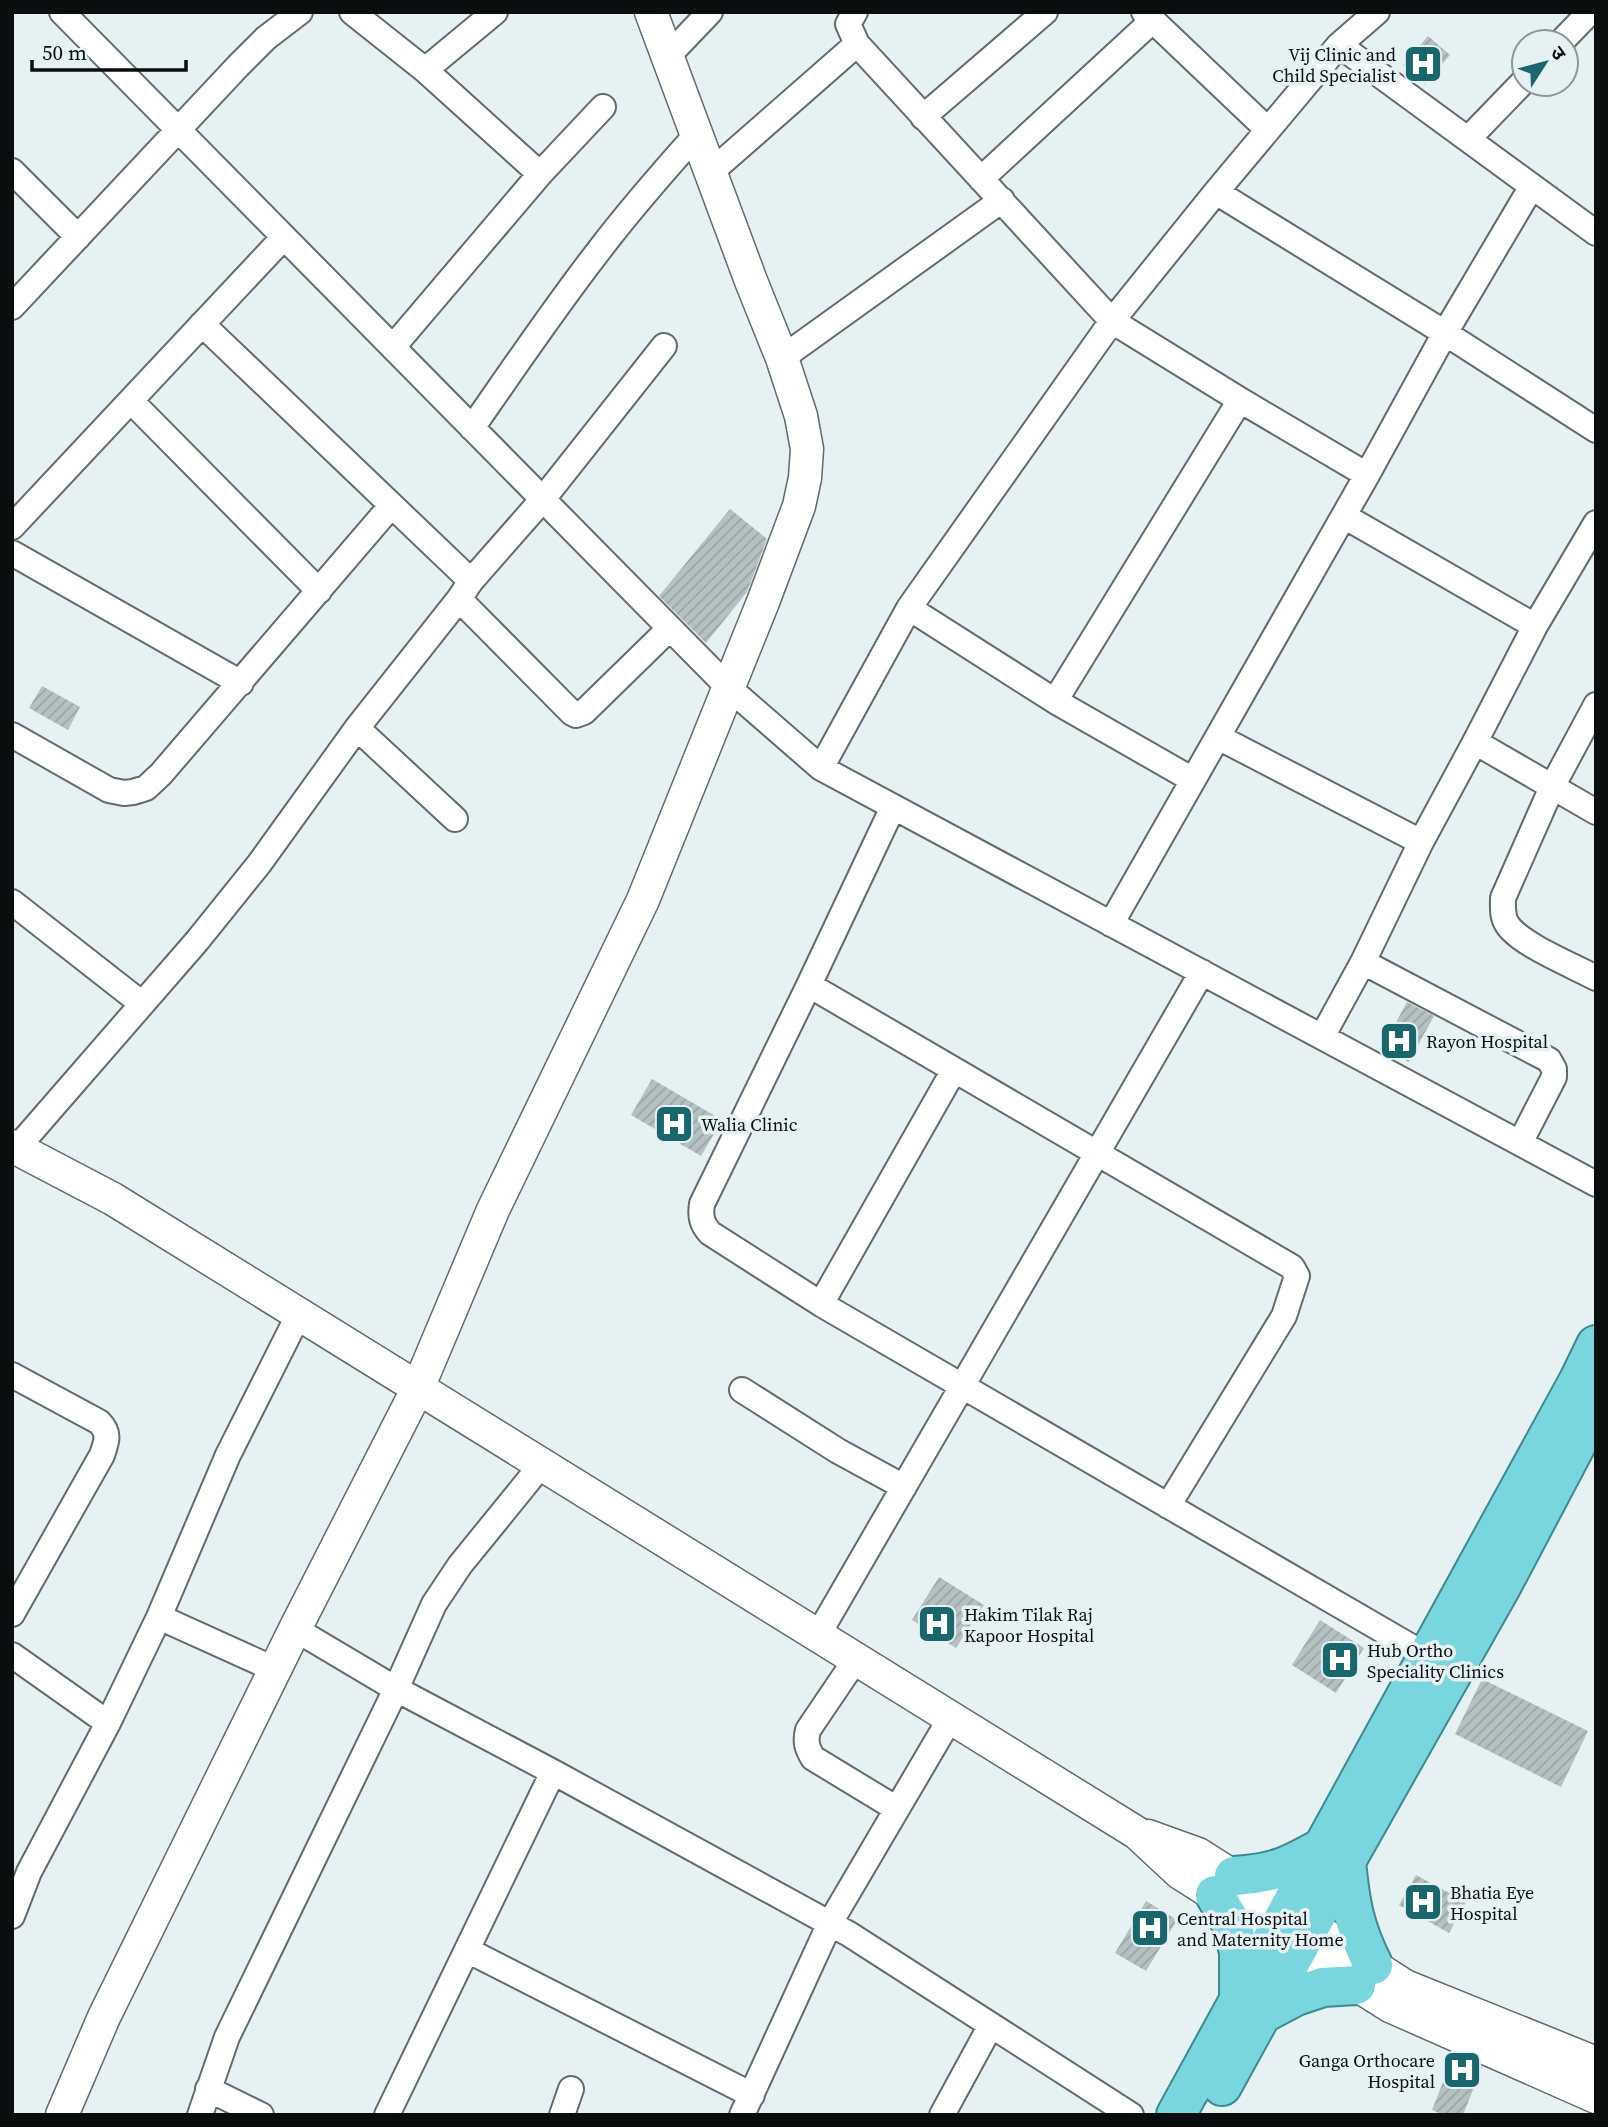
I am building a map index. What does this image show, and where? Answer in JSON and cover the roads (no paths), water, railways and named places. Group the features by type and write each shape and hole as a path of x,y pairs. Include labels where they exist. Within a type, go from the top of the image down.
{"highway":[{"path":"1250,2007 1364,1975 1360,1940 1334,1854 1427,1656 1596,1345"},
{"path":"1176,2115 1250,2007 1334,1854 1501,1587 1596,1407"},
{"path":"1206,2115 1250,2007 1224,1886 1334,1854"}],"street":[{"path":"12,307 266,38 300,12"},
{"path":"352,12 425,70 540,174"},
{"path":"425,70 495,12"},
{"path":"62,2115 104,2017 295,1629 418,1388 493,1210 643,900 799,506 807,449 801,416 782,358 651,12"},
{"path":"668,56 710,12"},
{"path":"855,12 848,24 857,44 1112,321 1367,475"},
{"path":"923,117 1045,12"},
{"path":"821,768 909,608 1112,321 1267,129 1339,45 1377,12"},
{"path":"1575,28 1590,12"},
{"path":"981,179 1148,16 1267,129"},
{"path":"75,17 178,130 729,688 821,768 1596,1184"},
{"path":"711,172 857,44"},
{"path":"1339,45 1596,233"},
{"path":"1468,139 1510,96"},
{"path":"393,347 540,174 603,107"},
{"path":"472,428 597,252 696,134"},
{"path":"12,171 78,237"},
{"path":"1111,924 1344,516 1444,333 1532,186"},
{"path":"1216,192 1596,430"},
{"path":"782,358 1002,200"},
{"path":"12,527 284,237"},
{"path":"202,324 391,506 572,713 576,715 584,712 670,628"},
{"path":"664,346 543,499 465,590 357,728 259,864 197,941 14,1147 114,1199 1137,1832 1180,1873 1224,1886 1293,1929 1364,1975 1390,2006 1596,2097"},
{"path":"1055,701 1240,400"},
{"path":"131,401 319,591"},
{"path":"12,735 109,790 124,793 146,788 241,683 391,506"},
{"path":"1344,516 1535,626"},
{"path":"1322,1037 1535,626 1596,523"},
{"path":"12,553 241,683"},
{"path":"909,608 1055,701 1193,780"},
{"path":"1596,705 1552,787 1503,898 1502,912 1507,925 1519,938 1596,978"},
{"path":"357,728 455,818"},
{"path":"1218,737 1421,842"},
{"path":"1475,742 1596,812"},
{"path":"893,807 810,985 702,1204 703,1225 710,1233 821,1304 1427,1656"},
{"path":"12,902 141,1003"},
{"path":"1363,962 1549,1060 1555,1077 1520,1143"},
{"path":"818,1635 1202,972"},
{"path":"810,985 1292,1267 1297,1276 1284,1316 1168,1506"},
{"path":"821,1304 954,1070"},
{"path":"12,1916 21,1867 108,1723 159,1617 228,1455 299,1314"},
{"path":"12,1375 99,1422 107,1432 102,1455 12,1614"},
{"path":"742,1390 838,1451 904,1487"},
{"path":"200,2115 227,2037 396,1689 434,1604 460,1565 541,1464"},
{"path":"159,1617 276,1670"},
{"path":"295,1629 396,1689 830,1923 1130,2115"},
{"path":"12,1655 108,1723"},
{"path":"856,1658 808,1730 808,1750 813,1758 897,1809"},
{"path":"467,1950 750,2108 830,1923 951,1717"},
{"path":"387,2115 553,1772"},
{"path":"1364,1975 1405,1986 1596,2063"},
{"path":"942,2115 991,2025"},
{"path":"562,2115 571,2088"},
{"path":"208,2089 261,2115"}],"place":[{"name":"Vij Clinic and Child Specialist","path":"1423,64"},
{"name":"Rayon Hospital","path":"1399,1041"},
{"name":"Walia Clinic","path":"674,1124"},
{"name":"Hakim Tilak Raj Kapoor Hospital","path":"937,1624"},
{"name":"Hub Ortho Speciality Clinics","path":"1340,1660"},
{"name":"Bhatia Eye Hospital","path":"1423,1902"},
{"name":"Central Hospital and Maternity Home","path":"1150,1928"},
{"name":"Ganga Orthocare Hospital","path":"1462,2070"}]}
